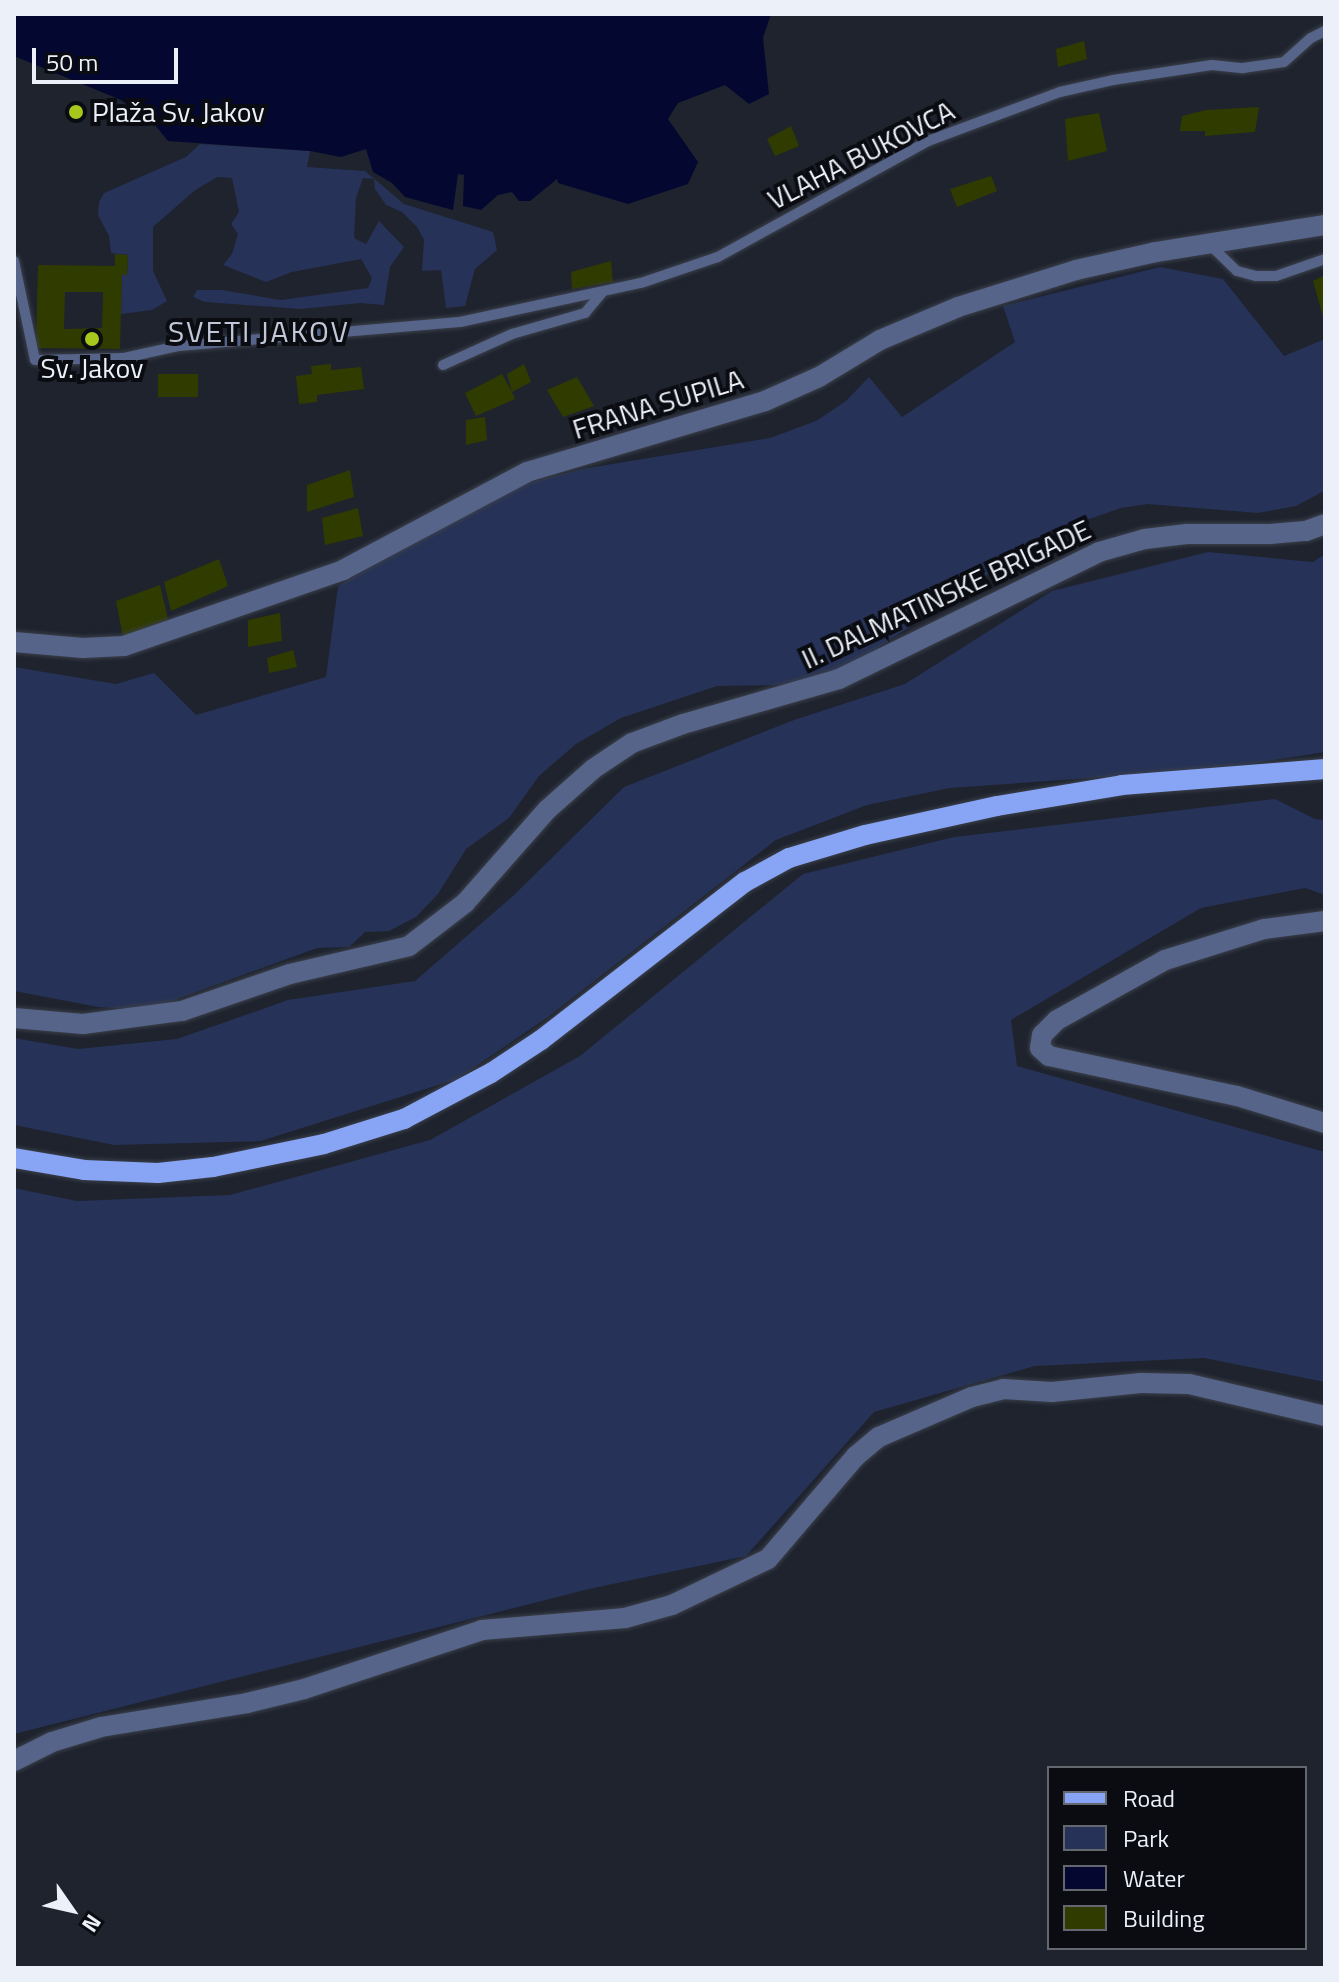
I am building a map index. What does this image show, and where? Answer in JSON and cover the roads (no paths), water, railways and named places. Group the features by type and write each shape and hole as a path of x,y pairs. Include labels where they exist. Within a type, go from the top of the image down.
{"main road":[{"path":"14,1158 84,1170 158,1173 213,1167 324,1144 404,1119 491,1073 541,1040 745,882 789,858 865,835 1012,803 1122,785 1325,769"}],"street":[{"name":"FRANA SUPILA","path":"14,642 83,648 124,646 137,642 343,570 527,472 765,401 819,377 880,340 958,307 1076,270 1156,252 1211,246 1325,225"},
{"name":"II. DALMATINSKE BRIGADE","path":"14,1018 83,1024 182,1011 290,974 409,946 465,903 548,809 593,769 632,743 683,724 839,679 1099,552 1145,539 1187,534 1306,531 1325,524"},
{"path":"1325,921 1264,929 1165,960 1057,1020 1042,1035 1040,1048 1049,1056 1237,1096 1325,1123"},
{"path":"14,1761 52,1742 101,1727 247,1703 304,1689 482,1630 625,1618 672,1605 768,1559 856,1456 879,1437 972,1397 1003,1389 1052,1392 1141,1383 1189,1384 1325,1416"}],"lane":[{"name":"VLAHA BUKOVCA","path":"14,261 35,360 124,358 178,346 460,322 603,292 718,257 928,141 1060,92 1113,80 1212,65 1243,68 1284,62 1311,38 1325,31"},
{"path":"1211,246 1237,271 1256,276 1276,276 1325,259"},
{"name":"VLAHA BUKOVCA","path":"443,365 512,334 585,313 603,292"}],"water":[{"path":"14,14 771,14 763,38 769,94 749,104 725,85 678,103 668,119 698,162 688,184 628,204 558,183 557,179 530,201 519,201 512,192 498,195 481,210 463,206 464,175 458,174 453,210 405,197 392,183 373,172 366,149 341,157 310,151 168,141 155,125 121,100 14,56"}],"place":[{"name":"Plaža Sv. Jakov","path":"76,112"},
{"name":"Sv. Jakov","path":"92,339"}],"district":[{"name":"SVETI JAKOV","path":"259,331"}]}
